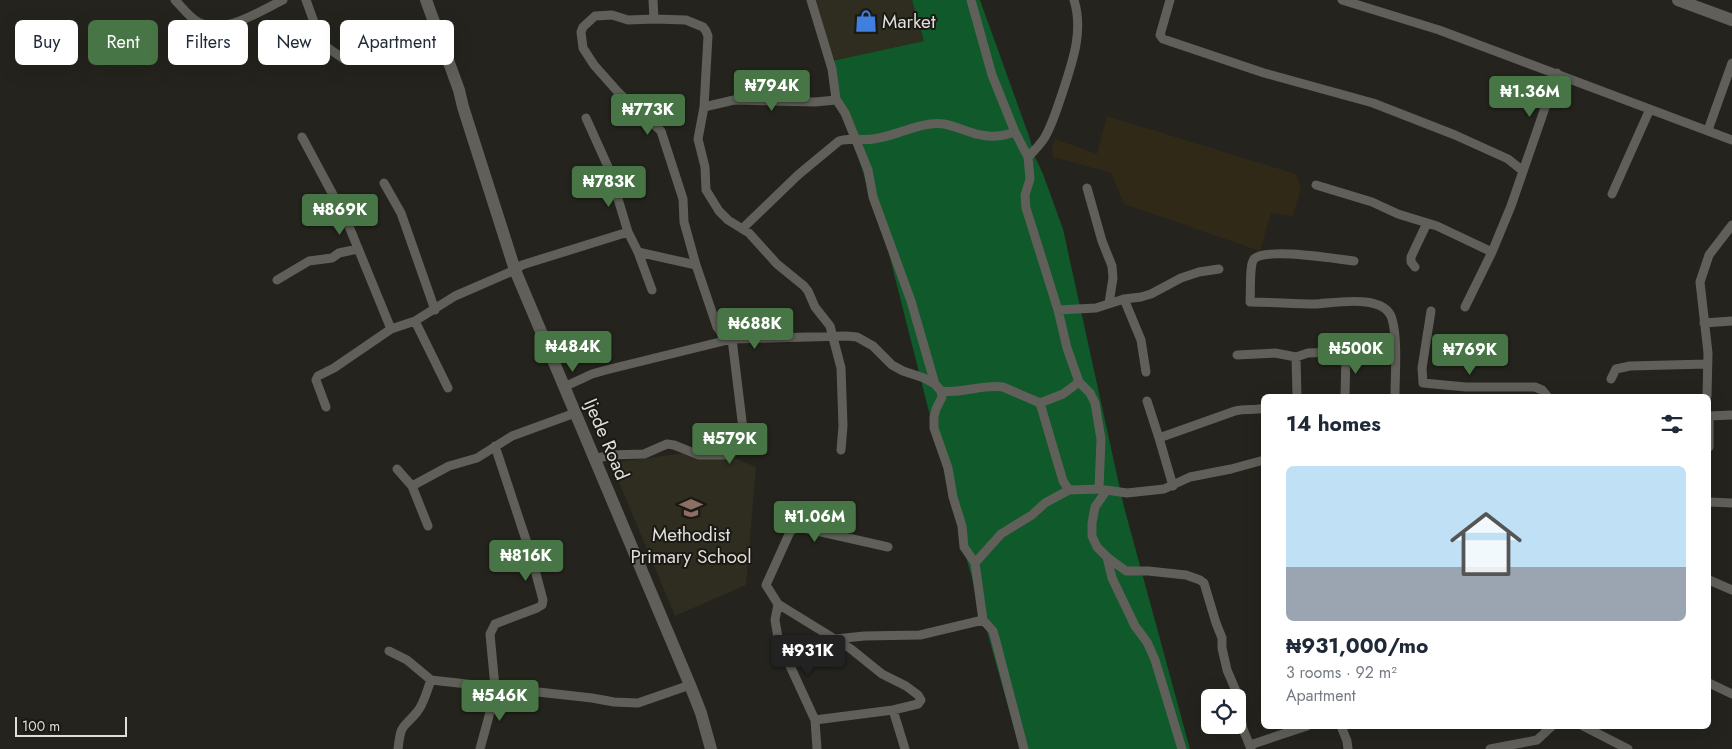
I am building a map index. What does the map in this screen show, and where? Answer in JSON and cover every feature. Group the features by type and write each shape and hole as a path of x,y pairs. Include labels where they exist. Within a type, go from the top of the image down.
{"main road":[{"name":"Ijede Road","path":"426,0 459,90 499,224 515,270 690,685 701,713 711,749"},
{"path":"1678,0 1732,20"},
{"path":"1695,0 1732,14"}],"street":[{"path":"175,0 199,23 218,27 231,25 283,0"},
{"path":"306,0 322,44 340,55"},
{"path":"653,0 654,19"},
{"path":"811,0 832,69 836,100 845,113 868,170 873,197 942,391 936,409 934,428 948,468 962,526 964,547 975,563 983,620 993,631 1024,749"},
{"path":"971,0 992,75 1015,132 1028,157 1030,179 1025,195 1026,208 1058,310 1067,348 1079,382 1090,393 1095,404 1101,439 1102,490 1095,507 1092,530 1094,542 1107,557 1126,571 1186,575 1204,583 1222,638 1222,648 1236,691 1243,728 1250,747 1299,729"},
{"path":"1028,157 1044,138 1053,119 1075,55 1078,22 1074,0"},
{"path":"1170,0 1160,35 1163,39 1264,73 1374,103 1455,135 1508,159 1523,171"},
{"path":"1342,0 1439,30 1732,140"},
{"path":"732,339 722,334 717,327 696,266 684,222 683,199 660,131 618,92 594,65 584,48 581,32 583,27 595,16 612,15 628,20 686,20 698,24 706,31 708,36 704,107 698,139 705,167 706,190 719,211 728,220 749,233 777,264 804,286 815,308 830,326 841,368 843,426 841,450"},
{"path":"1708,130 1732,63"},
{"path":"1465,307 1492,252 1557,73"},
{"path":"704,107 734,100 815,102 836,100"},
{"path":"1612,194 1650,109"},
{"path":"586,118 609,169 628,232 638,252 652,290"},
{"path":"742,229 798,175 840,141 846,139 873,140 917,126 934,124 955,126 976,134 995,136 1015,132"},
{"path":"302,138 342,211 391,328"},
{"path":"384,183 401,213 435,310"},
{"path":"1316,185 1372,202 1398,214 1427,223 1492,252"},
{"path":"1087,188 1102,241 1112,266 1113,278 1109,303"},
{"path":"1415,267 1411,262 1411,257 1427,223"},
{"path":"1707,394 1708,353 1700,282 1701,274 1713,248 1732,225"},
{"path":"326,407 316,380 318,376 334,368 391,328 415,321 463,292 515,270 522,265 628,232"},
{"path":"276,280 310,261 332,258 339,253 358,249"},
{"path":"638,252 696,266"},
{"path":"1354,261 1286,253 1256,258 1253,261 1252,267 1250,302 1313,304 1345,300 1374,304 1384,308 1392,318 1395,350 1395,394"},
{"path":"1058,310 1096,308 1124,299 1151,294 1181,278 1199,272 1219,269"},
{"path":"1124,299 1140,340 1146,372"},
{"path":"1431,311 1422,368 1423,383 1466,388 1535,387 1542,390 1545,394"},
{"path":"415,321 448,388"},
{"path":"1704,323 1732,321"},
{"path":"564,387 592,374 606,370 732,339 834,337 858,337 873,346 892,365 902,371 924,378 942,391 997,386 1040,403 1063,394 1079,382"},
{"path":"594,458 611,455 644,454 667,444 674,444 699,455 724,455 737,445 742,436 743,429 732,339"},
{"path":"1237,355 1275,353 1296,356 1308,353 1336,352 1346,354 1395,350"},
{"path":"1345,394 1346,354"},
{"path":"1296,356 1297,394"},
{"path":"1611,380 1616,369 1630,366 1707,364"},
{"path":"1147,401 1172,486"},
{"path":"1040,403 1063,481 1069,490"},
{"path":"1159,438 1245,408 1256,411 1261,409"},
{"path":"412,486 449,466 477,458 512,436 575,413"},
{"path":"1711,416 1732,415"},
{"path":"480,749 495,688 490,634 492,628 495,624 537,608 542,605 543,600 531,555 495,446"},
{"path":"975,563 1001,534 1032,515 1045,503 1069,490 1102,490 1127,493 1164,489 1190,477 1261,461"},
{"path":"397,468 412,486 428,526"},
{"path":"1711,502 1732,503"},
{"path":"815,720 893,710 918,704 920,700 918,695 906,686 882,674 836,640 778,604 766,585 790,532 794,528 799,527 888,547"},
{"path":"1107,557 1115,585 1135,626 1147,642 1155,660 1182,749"},
{"path":"1711,581 1732,590"},
{"path":"778,604 775,620 780,650 815,720 817,749"},
{"path":"836,640 864,636 920,635 983,620"},
{"path":"389,651 406,660 431,680 592,698 628,704 650,700 690,685"},
{"path":"398,749 400,731 422,705 431,680"},
{"path":"1711,684 1732,694"},
{"path":"893,710 905,749"},
{"path":"1342,729 1348,749"},
{"path":"1490,749 1537,740 1549,729"},
{"path":"1589,729 1628,749"}],"shaded area":[{"name":"Market","path":"806,0 912,0 925,41 827,62"},
{"path":"1107,116 1296,174 1301,188 1293,216 1271,213 1260,251 1124,204 1111,173 1053,157 1052,147 1055,139 1097,154"},
{"name":"Methodist Primary School","path":"713,449 756,467 746,585 675,616 611,463"}],"green space":[{"path":"912,0 980,0 1035,157 1063,229 1124,507 1190,749 1020,749 963,546 887,246 827,62 924,41"}],"place":[{"name":"Market","path":"866,21"},
{"name":"Methodist Primary School","path":"691,508"}]}
